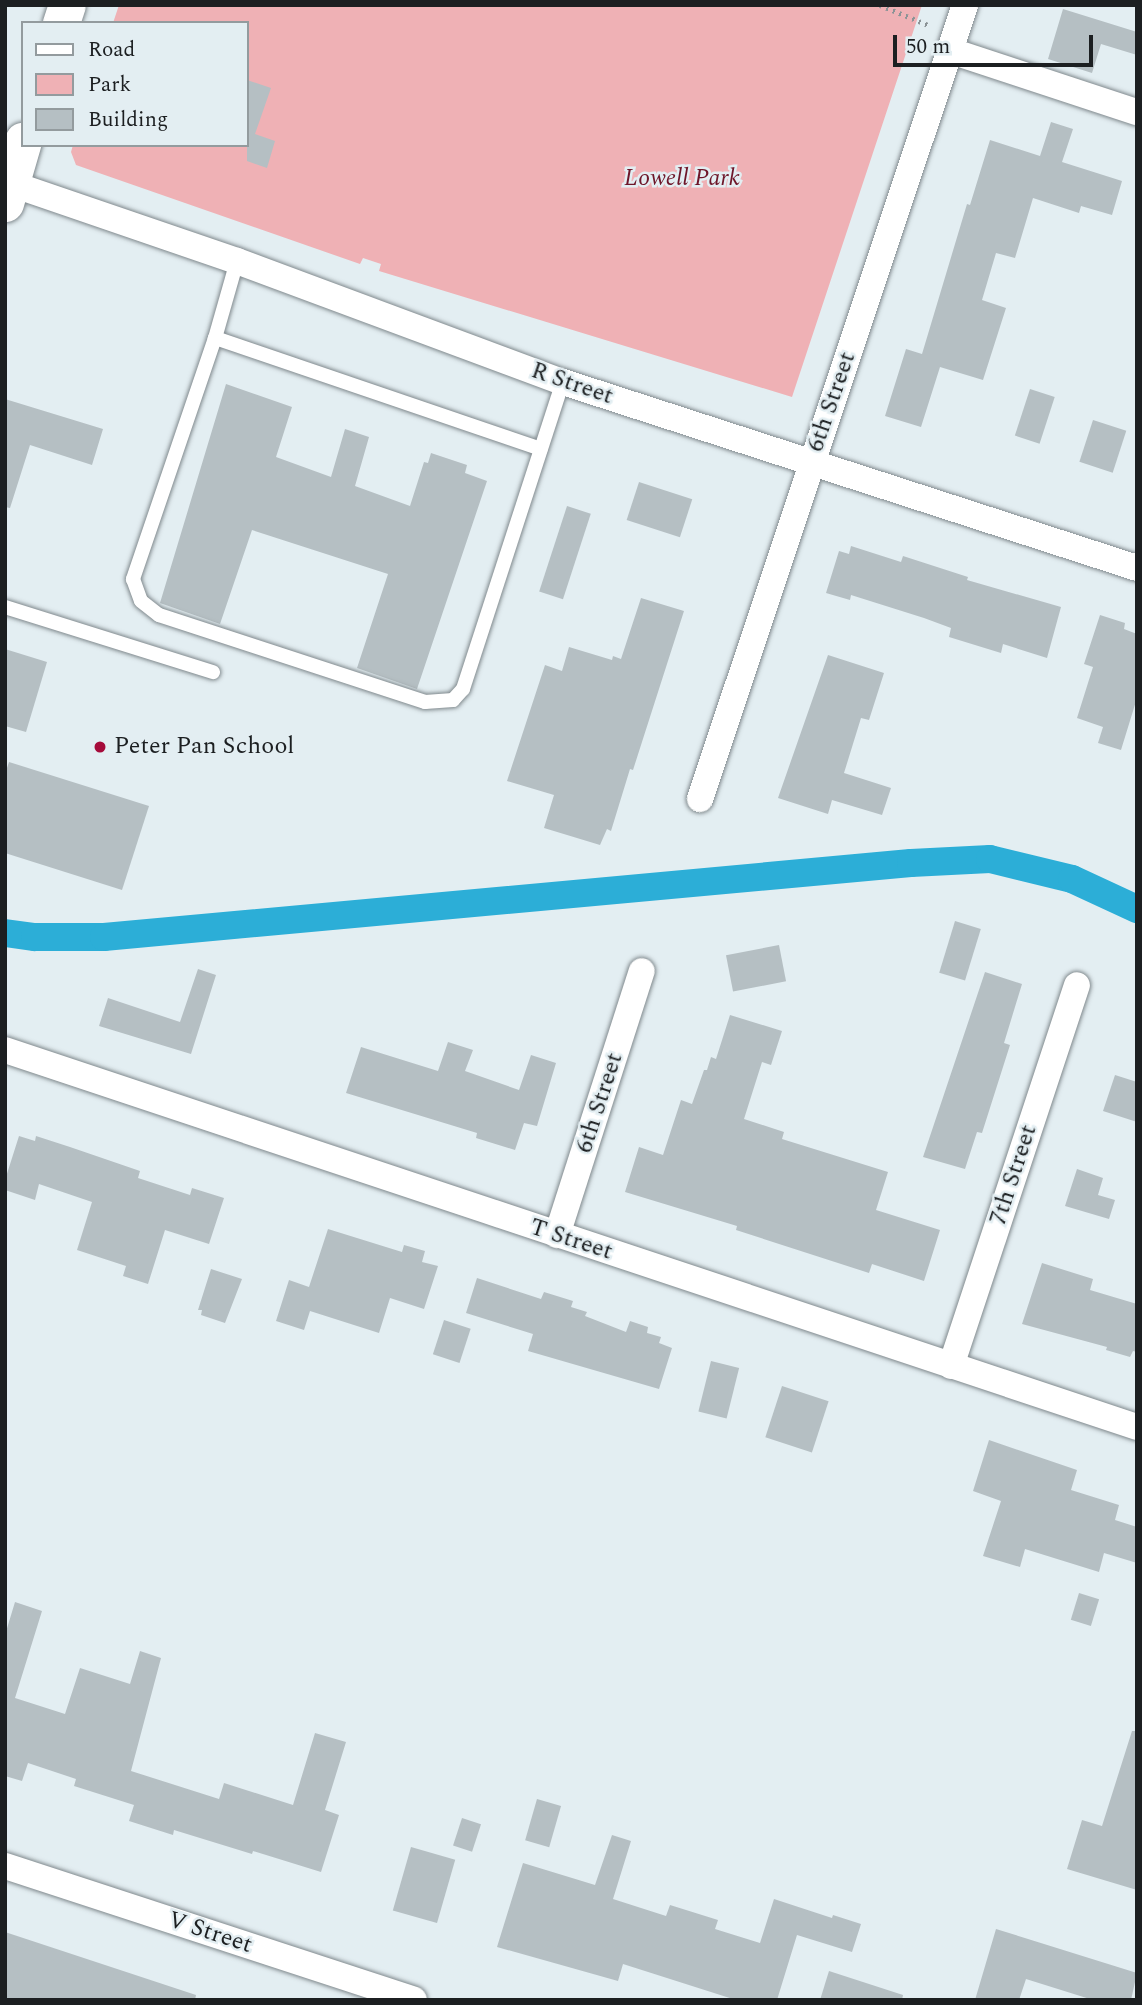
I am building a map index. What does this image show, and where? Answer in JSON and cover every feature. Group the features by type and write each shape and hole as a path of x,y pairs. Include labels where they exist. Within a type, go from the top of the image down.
{"street":[{"name":"6th Street","path":"700,799 965,5"},
{"path":"953,43 1137,112"},
{"path":"9,193 20,136"},
{"name":"R Street","path":"9,193 237,261 562,382 1137,568"},
{"name":"6th Street","path":"557,1235 642,971"},
{"name":"7th Street","path":"951,1366 1077,985"},
{"name":"T Street","path":"5,1050 1137,1427"},
{"name":"V Street","path":"5,1866 414,2000"}],"lane":[{"path":"237,261 215,338 134,579 141,601 159,615 425,702 453,699 463,689 562,382"},
{"path":"215,338 541,449"},
{"path":"5,607 213,672"}],"path":[{"path":"880,5 953,43"}],"green space":[{"name":"Lowell Park","path":"119,5 922,5 792,397 379,271 381,264 363,258 360,264 76,165 71,152 72,147 248,147 248,21 114,21"}],"building":[{"path":"1063,9 1137,32 1137,55 1101,44 1092,73 1048,59"},
{"path":"248,80 271,88 255,134 275,141 267,168 247,161"},
{"path":"1051,122 1073,129 1062,162 1122,181 1112,215 1081,206 1079,213 1033,198 1015,258 996,253 982,300 1006,308 983,380 940,367 921,427 885,416 906,349 922,354 967,204 970,205 990,140 1040,156"},
{"path":"226,384 292,407 276,457 331,477 345,429 369,437 355,486 410,506 424,462 428,463 431,453 467,465 465,473 487,481 417,689 357,668 388,574 252,530 220,624 160,603"},
{"path":"1030,389 1055,397 1040,444 1015,436"},
{"path":"5,399 103,429 92,465 30,445 10,508 5,507"},
{"path":"1093,420 1126,431 1113,473 1079,462"},
{"path":"639,482 692,499 680,537 627,520"},
{"path":"567,506 591,514 563,599 539,592"},
{"path":"851,546 901,562 903,556 968,577 967,580 1061,607 1047,658 1003,644 1001,653 949,637 951,628 924,618 851,595 850,600 826,593 839,551 849,554"},
{"path":"641,598 684,611 633,770 630,769 611,831 607,829 600,845 544,828 554,795 507,781 545,665 562,671 569,647 612,660 613,656 621,659"},
{"path":"1100,615 1125,623 1124,629 1137,634 1137,698 1121,750 1098,743 1103,727 1077,718 1093,667 1084,664"},
{"path":"5,649 47,662 26,732 5,726"},
{"path":"828,655 884,673 869,720 861,718 844,773 891,788 882,815 832,800 828,814 778,798"},
{"path":"9,762 149,806 122,890 5,853 5,774"},
{"path":"955,921 981,929 965,981 939,973"},
{"path":"779,945 786,981 733,992 726,955"},
{"path":"198,969 216,975 191,1054 99,1026 108,998 180,1022"},
{"path":"985,972 1022,984 1004,1043 1010,1045 982,1133 977,1132 965,1169 923,1157"},
{"path":"730,1015 782,1031 771,1065 762,1062 744,1119 784,1132 782,1139 888,1172 876,1210 940,1230 924,1281 872,1264 869,1273 736,1230 737,1226 625,1192 639,1147 663,1155 681,1100 692,1104 704,1070 707,1070 711,1057 716,1059"},
{"path":"448,1042 473,1050 465,1071 519,1090 531,1055 556,1063 537,1126 524,1123 515,1150 476,1138 477,1133 346,1093 361,1047 438,1071"},
{"path":"1115,1075 1137,1082 1137,1122 1103,1111"},
{"path":"19,1136 35,1141 36,1136 140,1171 138,1178 190,1195 192,1188 224,1198 209,1244 165,1230 148,1284 123,1276 126,1266 77,1250 92,1202 39,1184 35,1200 5,1190 5,1180"},
{"path":"1077,1169 1103,1178 1098,1195 1115,1200 1109,1219 1065,1206"},
{"path":"328,1229 402,1252 404,1245 425,1251 422,1262 438,1266 424,1309 390,1298 379,1333 310,1311 304,1330 276,1321 289,1280 309,1287"},
{"path":"1042,1263 1093,1279 1090,1290 1137,1304 1137,1352 1133,1351 1130,1357 1106,1350 1107,1347 1022,1324"},
{"path":"211,1269 242,1279 225,1323 201,1315 202,1310 198,1310"},
{"path":"477,1278 541,1299 544,1292 573,1301 571,1307 587,1312 585,1316 626,1332 630,1321 648,1327 647,1333 661,1337 659,1343 672,1348 659,1389 528,1351 533,1334 466,1313"},
{"path":"444,1320 471,1329 460,1363 433,1354"},
{"path":"711,1361 739,1368 727,1418 698,1411"},
{"path":"782,1386 829,1401 812,1452 765,1437"},
{"path":"989,1440 1077,1470 1071,1490 1119,1505 1115,1520 1137,1527 1137,1563 1104,1553 1099,1572 1025,1549 1020,1567 983,1556 1001,1501 973,1491"},
{"path":"1079,1593 1099,1599 1091,1626 1071,1620"},
{"path":"15,1602 42,1611 15,1698 65,1714 80,1668 130,1684 140,1651 161,1658 131,1771 219,1799 224,1783 293,1805 315,1733 346,1742 325,1810 339,1815 321,1872 174,1830 173,1835 129,1821 134,1805 74,1786 76,1779 28,1763 22,1781 5,1776 5,1635"},
{"path":"1132,1731 1137,1731 1137,1890 1067,1869 1082,1820 1102,1826"},
{"path":"537,1799 561,1806 549,1847 525,1840"},
{"path":"462,1818 481,1824 472,1852 453,1846"},
{"path":"612,1835 631,1841 613,1899 666,1916 670,1905 718,1920 715,1929 760,1943 774,1899 832,1918 833,1915 861,1924 852,1952 797,1935 777,2000 736,2000 623,1964 618,1981 497,1947 523,1863 595,1885"},
{"path":"411,1847 455,1860 437,1923 393,1910"},
{"path":"996,1929 1137,1973 1131,2000 1093,2000 1026,1979 1019,2000 975,2000"},
{"path":"5,1932 196,1995 195,2000 5,2000"},
{"path":"829,1971 903,1995 902,2000 820,2000"}],"waterway":[{"path":"5,933 35,937 104,937 911,863 990,859 1072,879 1137,909"}],"place":[{"name":"Peter Pan School","path":"100,747"}]}
